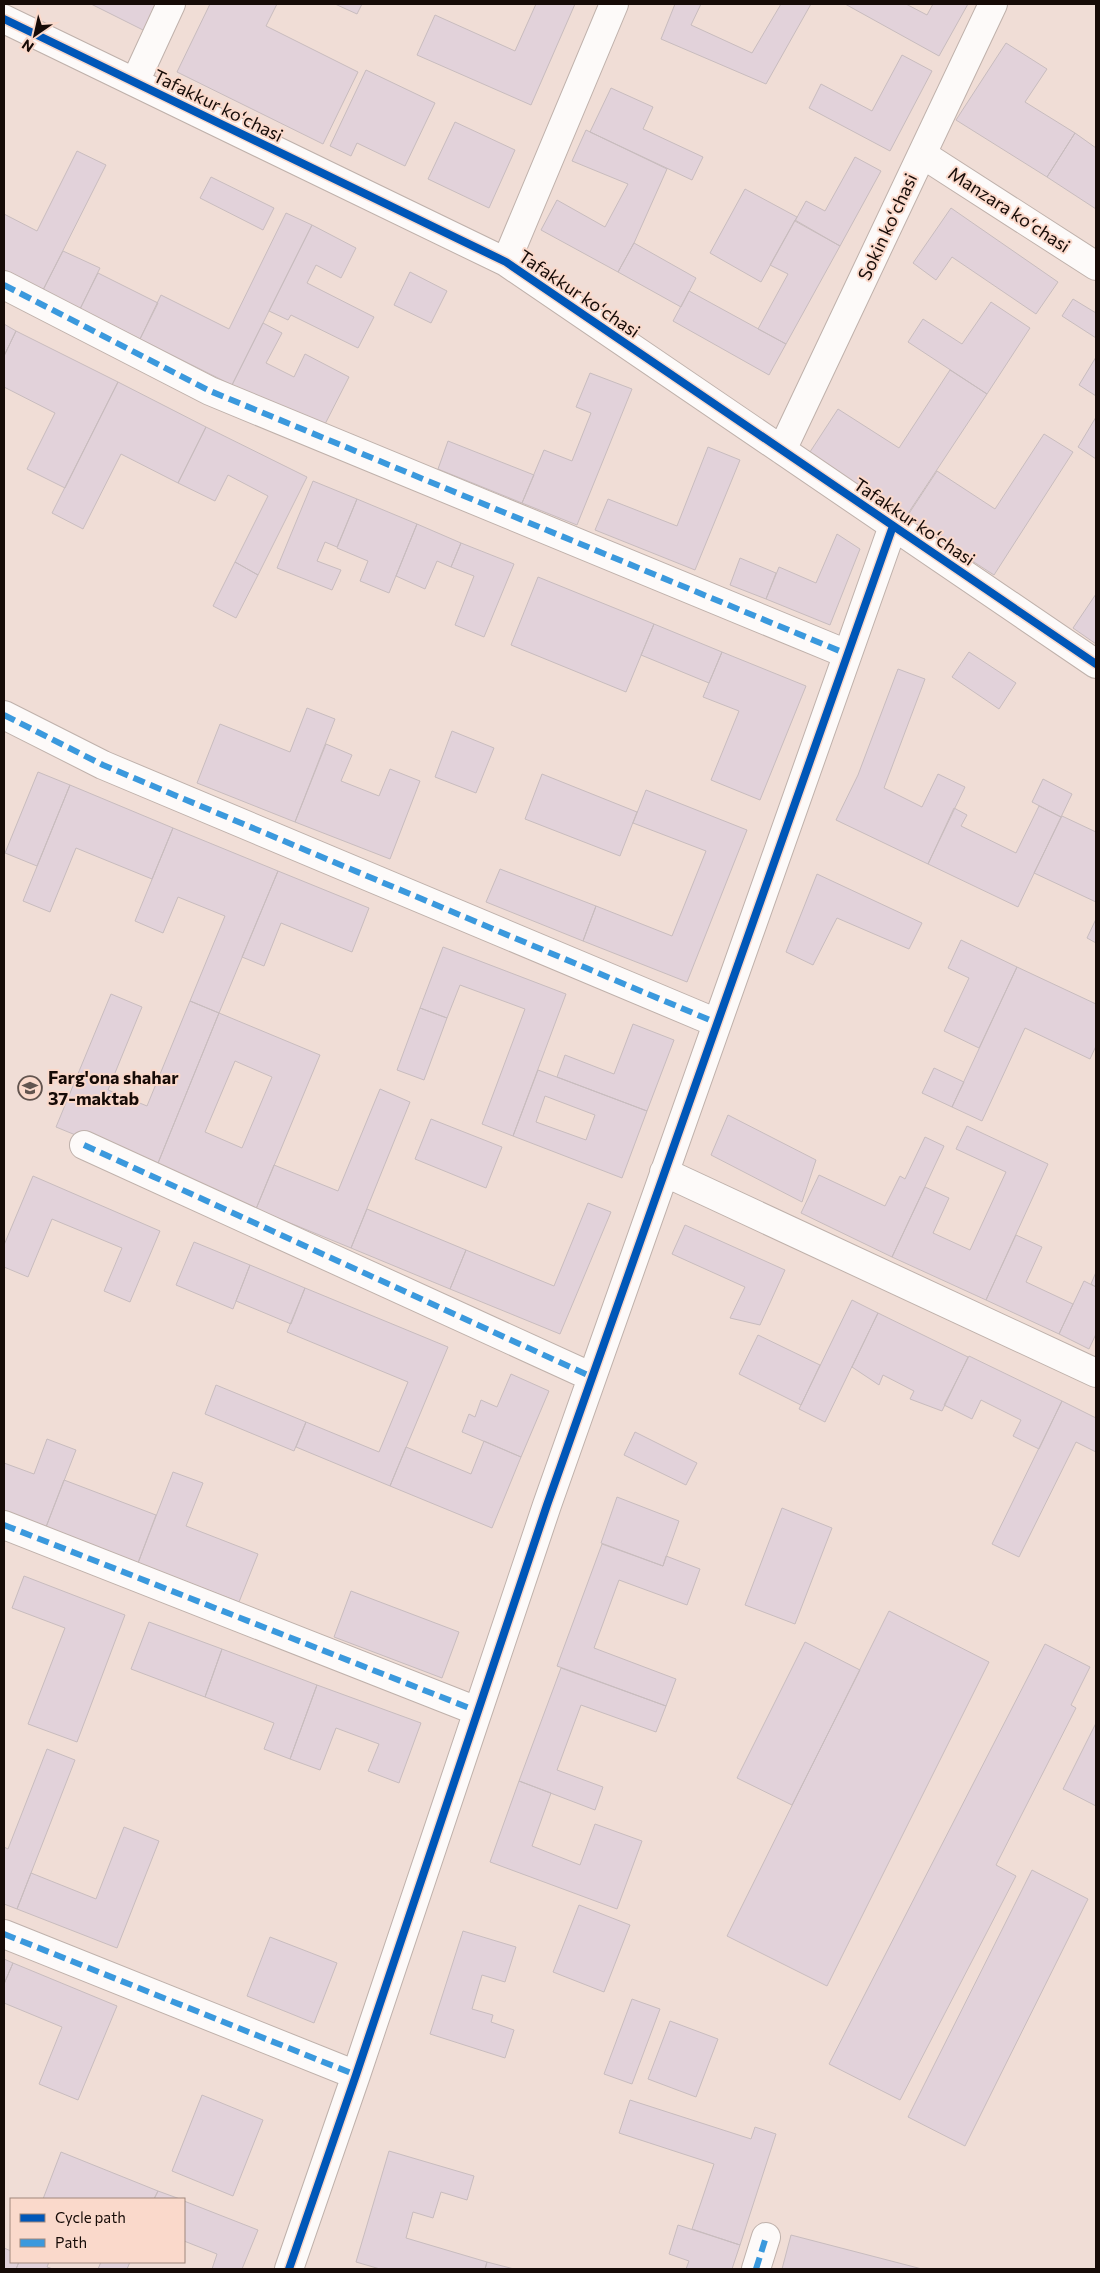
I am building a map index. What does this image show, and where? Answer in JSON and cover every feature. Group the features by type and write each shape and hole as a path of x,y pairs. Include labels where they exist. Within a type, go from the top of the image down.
{"street":[{"path":"135,82 171,4"},
{"path":"506,262 614,4"},
{"name":"Sokin koʻchasi","path":"782,450 993,4"},
{"name":"Tafakkur koʻchasi","path":"4,19 506,262 1096,664"},
{"name":"Manzara koʻchasi","path":"922,154 1096,266"},
{"path":"4,285 210,391 847,654"},
{"path":"289,2269 592,1377 893,526"},
{"path":"4,715 102,765 717,1023"},
{"path":"84,1145 592,1377"},
{"path":"664,1172 1096,1373"},
{"path":"4,1525 477,1711"},
{"path":"4,1934 356,2075"},
{"path":"756,2269 766,2237"}],"building":[{"path":"91,4 158,4 145,31"},
{"path":"210,4 277,4 266,26 358,72 323,144 177,72"},
{"path":"335,4 362,4 357,14"},
{"path":"536,4 575,4 531,105 417,55 435,15 515,51"},
{"path":"675,4 701,4 691,25 752,53 781,4 811,4 766,84 661,39"},
{"path":"845,4 906,4 927,15 933,4 968,4 939,56"},
{"path":"1006,43 1047,69 1025,102 1075,133 1047,177 956,120"},
{"path":"902,55 932,71 890,151 809,108 821,84 872,111"},
{"path":"366,70 435,103 405,166 357,143 351,156 330,146"},
{"path":"611,88 653,107 643,129 703,157 692,180 590,132"},
{"path":"455,122 515,150 489,208 428,179"},
{"path":"586,130 667,169 634,243 618,272 541,230 557,200 605,227 628,184 572,161"},
{"path":"1075,133 1096,148 1096,209 1047,177"},
{"path":"77,151 106,165 43,290 4,270 4,214 37,231"},
{"path":"855,157 881,171 840,246 795,221 806,201 825,211"},
{"path":"211,177 274,208 263,230 200,198"},
{"path":"745,189 797,217 761,282 710,253"},
{"path":"951,208 1058,282 1036,314 952,257 936,280 913,263"},
{"path":"286,213 312,225 232,385 140,339 161,295 229,329"},
{"path":"795,220 840,246 786,344 758,329 788,274 770,265"},
{"path":"312,225 356,248 341,278 316,265 307,283 374,317 358,348 291,315 288,320 269,311"},
{"path":"634,243 696,278 681,307 618,272"},
{"path":"63,251 100,268 80,309 43,290"},
{"path":"410,272 447,291 431,323 394,305"},
{"path":"98,273 158,303 140,339 80,309"},
{"path":"689,291 786,344 769,375 673,321"},
{"path":"1073,299 1096,313 1096,338 1062,316"},
{"path":"991,302 1030,328 987,394 908,342 923,319 962,344"},
{"path":"263,323 282,333 266,363 294,377 305,354 349,377 322,430 232,385"},
{"path":"4,324 16,331 4,356"},
{"path":"16,331 118,382 65,488 27,469 55,413 4,387 4,356"},
{"path":"1096,357 1096,396 1079,385"},
{"path":"950,370 987,394 905,518 808,455 838,409 899,448"},
{"path":"590,373 632,389 577,525 522,503 544,450 572,461 591,413 576,407"},
{"path":"118,382 206,427 178,483 121,454 83,529 52,513"},
{"path":"1096,417 1096,459 1078,447"},
{"path":"206,427 307,477 258,575 235,562 268,496 228,475 215,501 178,483"},
{"path":"1044,434 1073,452 994,575 906,518 937,471 995,509"},
{"path":"448,441 534,475 522,503 438,469"},
{"path":"708,447 740,460 695,570 595,530 608,499 677,526"},
{"path":"313,481 357,499 337,547 325,542 317,561 341,570 332,590 277,568"},
{"path":"357,499 417,524 389,593 360,581 368,561 337,548"},
{"path":"417,524 461,543 451,567 437,561 425,589 396,576"},
{"path":"837,534 860,549 830,625 766,599 779,567 816,583"},
{"path":"461,543 514,564 484,637 455,625 474,576 451,567"},
{"path":"740,558 776,573 766,599 730,585"},
{"path":"235,562 258,575 236,618 213,606"},
{"path":"538,577 654,624 626,692 511,645"},
{"path":"1096,594 1096,644 1073,628"},
{"path":"654,624 722,652 709,683 641,655"},
{"path":"722,652 806,686 760,800 711,780 739,711 703,697"},
{"path":"969,652 1016,683 999,709 952,677"},
{"path":"898,669 925,679 884,788 922,807 938,774 965,787 928,864 836,820 858,775"},
{"path":"307,708 335,719 295,822 197,783 220,724 290,752"},
{"path":"452,731 494,748 476,793 435,777"},
{"path":"326,744 352,755 341,781 379,796 390,769 420,781 390,859 295,822"},
{"path":"38,772 70,785 37,866 5,853"},
{"path":"542,774 637,812 620,856 525,819"},
{"path":"1043,779 1072,794 1061,817 1032,802"},
{"path":"70,785 173,828 152,879 76,848 50,912 23,901"},
{"path":"646,790 747,830 687,982 583,941 596,906 672,936 706,851 633,823"},
{"path":"1039,806 1061,817 1018,907 928,864 954,808 967,815 961,826 1016,853"},
{"path":"1062,816 1096,832 1096,902 1034,873"},
{"path":"173,828 278,871 219,1013 190,1001 225,916 178,897 163,933 135,921"},
{"path":"500,869 596,906 583,941 486,902"},
{"path":"278,871 369,908 352,952 281,923 264,966 242,957"},
{"path":"817,874 922,923 909,949 837,918 813,965 786,952"},
{"path":"1096,919 1096,943 1087,938"},
{"path":"961,940 1017,967 979,1048 944,1031 969,978 948,968"},
{"path":"443,947 566,994 513,1136 482,1124 525,1009 460,985 447,1018 420,1008"},
{"path":"1017,967 1096,1004 1096,1046 1090,1059 1025,1028 982,1121 952,1107"},
{"path":"111,994 142,1007 108,1090 147,1106 190,1001 219,1013 156,1168 56,1127"},
{"path":"420,1008 447,1018 424,1080 397,1070"},
{"path":"219,1013 320,1055 256,1209 156,1168","holes":["235,1061 272,1077 242,1148 205,1132"]},
{"path":"633,1024 674,1040 647,1111 557,1077 565,1055 614,1074"},
{"path":"934,1068 964,1082 952,1107 922,1093"},
{"path":"538,1070 647,1111 622,1178 513,1136","holes":["545,1096 595,1115 586,1140 536,1122"]},
{"path":"380,1089 410,1102 351,1248 256,1209 274,1165 338,1191"},
{"path":"728,1115 816,1160 802,1202 711,1155"},
{"path":"431,1119 502,1147 486,1188 415,1159"},
{"path":"967,1126 1048,1164 986,1300 892,1257 925,1187 949,1198 933,1233 970,1250 1006,1172 956,1149"},
{"path":"925,1137 944,1146 892,1257 801,1213 819,1175 885,1206 900,1176 905,1179"},
{"path":"33,1176 160,1231 130,1302 104,1291 122,1248 52,1219 28,1277 4,1267 4,1245"},
{"path":"588,1203 611,1212 560,1334 450,1289 466,1250 554,1286"},
{"path":"367,1209 466,1250 450,1289 351,1248"},
{"path":"685,1225 785,1270 760,1325 730,1318 745,1287 672,1254"},
{"path":"1016,1235 1042,1247 1026,1282 1073,1304 1059,1334 986,1300"},
{"path":"194,1242 250,1265 233,1309 176,1285"},
{"path":"250,1265 305,1288 291,1324 236,1301"},
{"path":"1096,1272 1096,1287 1091,1284"},
{"path":"1084,1281 1096,1287 1096,1334 1089,1349 1059,1334"},
{"path":"305,1288 448,1347 390,1486 296,1447 306,1422 379,1452 408,1382 287,1332"},
{"path":"852,1300 878,1313 825,1422 799,1409"},
{"path":"878,1313 968,1357 942,1411 910,1399 914,1391 883,1375 879,1385 852,1367"},
{"path":"758,1335 820,1365 801,1405 739,1374"},
{"path":"969,1356 1062,1401 1039,1449 1013,1436 1021,1420 981,1400 972,1419 944,1405"},
{"path":"511,1374 549,1391 521,1457 462,1432 469,1414 475,1417 481,1400 497,1407"},
{"path":"216,1385 306,1422 294,1451 205,1414"},
{"path":"1062,1401 1096,1418 1096,1452 1076,1442 1019,1557 992,1544"},
{"path":"635,1432 697,1463 686,1485 624,1455"},
{"path":"47,1439 76,1450 46,1527 4,1512 4,1463 34,1474"},
{"path":"484,1441 521,1457 492,1528 390,1486 406,1447 471,1474"},
{"path":"173,1472 203,1483 186,1526 258,1554 239,1602 138,1563"},
{"path":"64,1480 156,1515 138,1563 46,1527"},
{"path":"617,1497 679,1521 663,1566 601,1543"},
{"path":"782,1508 832,1528 795,1624 745,1605"},
{"path":"602,1544 663,1566 666,1556 700,1569 687,1605 619,1580 594,1648 676,1679 666,1706 557,1666"},
{"path":"24,1576 125,1615 77,1742 28,1724 65,1628 12,1608"},
{"path":"351,1591 459,1632 442,1678 334,1637"},
{"path":"889,1611 989,1662 827,1986 727,1936"},
{"path":"149,1622 222,1649 205,1697 131,1669"},
{"path":"805,1642 860,1670 792,1805 737,1778"},
{"path":"1045,1644 1090,1667 1071,1705 1076,1708 996,1865 1016,1876 900,2100 829,2064"},
{"path":"222,1649 317,1685 290,1759 264,1749 274,1723 205,1697"},
{"path":"561,1668 666,1706 656,1732 581,1705 557,1770 603,1787 595,1810 519,1781"},
{"path":"317,1685 421,1723 399,1783 368,1771 379,1744 336,1728 320,1770 290,1759"},
{"path":"1096,1723 1096,1806 1063,1789"},
{"path":"47,1749 75,1760 17,1909 4,1904 4,1847 8,1849"},
{"path":"519,1781 551,1793 532,1846 580,1865 595,1824 642,1841 617,1909 490,1862"},
{"path":"124,1827 159,1841 117,1948 17,1909 31,1873 96,1899"},
{"path":"1032,1870 1088,1899 965,2146 908,2117"},
{"path":"579,1905 630,1925 604,1992 553,1972"},
{"path":"463,1931 516,1947 505,1982 482,1975 472,2009 493,2015 491,2022 514,2030 505,2058 430,2034"},
{"path":"270,1937 337,1963 314,2023 247,1996"},
{"path":"4,1959 13,1963 4,1984"},
{"path":"13,1963 117,2006 78,2100 39,2084 62,2027 4,2003 4,1984"},
{"path":"632,1999 660,2009 632,2084 604,2074"},
{"path":"670,2021 718,2039 696,2097 648,2079"},
{"path":"202,2095 263,2120 233,2196 172,2171"},
{"path":"630,2100 751,2139 755,2127 776,2134 740,2245 692,2229 714,2164 619,2133"},
{"path":"389,2151 474,2176 467,2200 441,2192 433,2218 413,2212 406,2238 487,2262 485,2269 380,2269 356,2262"},
{"path":"61,2152 158,2191 154,2198 43,2198"},
{"path":"158,2191 177,2198 154,2198"},
{"path":"185,2201 258,2230 242,2269 212,2269 217,2254 185,2241"},
{"path":"678,2225 740,2245 732,2269 686,2269 689,2261 669,2254"},
{"path":"791,2235 922,2269 782,2269"},
{"path":"4,2248 10,2251 10,2263 19,2263 16,2269 4,2269"},
{"path":"487,2262 514,2269 485,2269"},
{"path":"19,2263 49,2263 47,2267 53,2269 16,2269"},
{"path":"101,2263 130,2263 127,2269 98,2269"}],"marked path":[{"path":"4,285 210,391 847,654"},
{"path":"4,715 103,765 717,1023"},
{"path":"84,1145 592,1377"},
{"path":"4,1525 477,1711"},
{"path":"4,1934 356,2075"},
{"path":"756,2269 766,2237"}],"cycle path":[{"path":"4,19 506,262 1096,664"},
{"path":"289,2269 547,1505 893,526"}],"place":[{"name":"Farg'ona shahar 37-maktab","path":"30,1088"}]}
